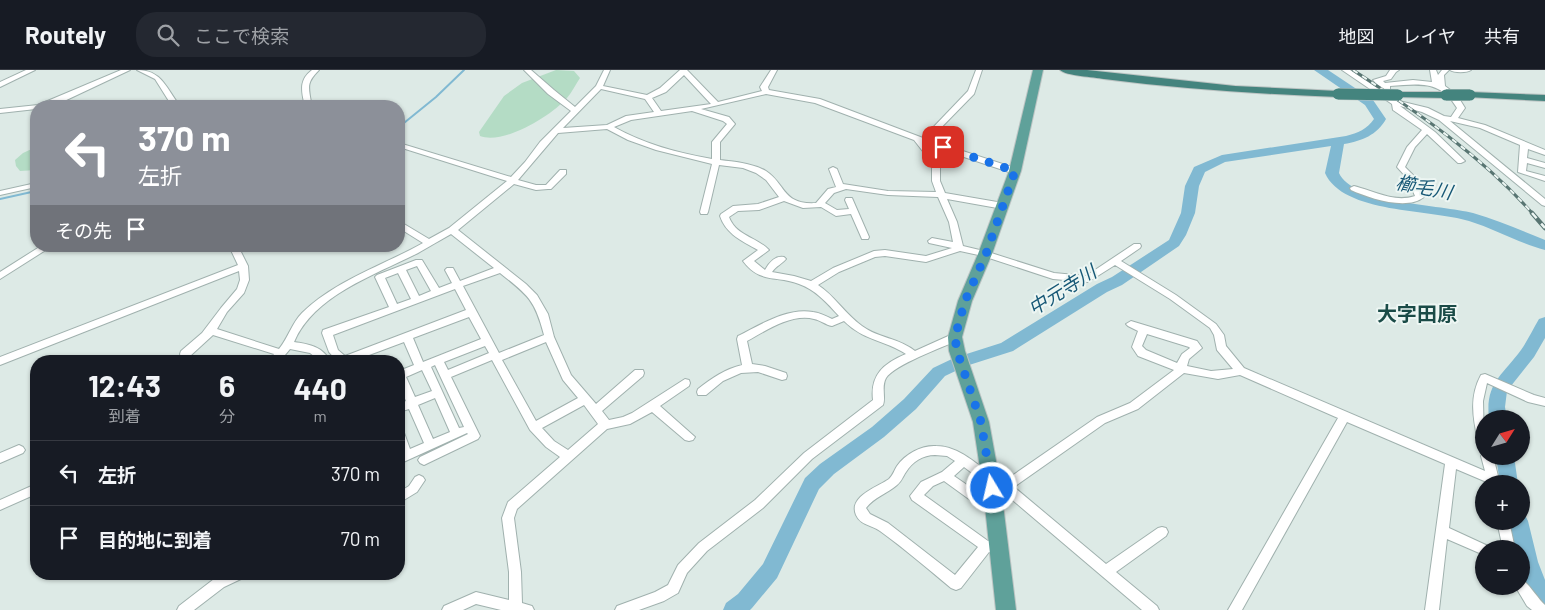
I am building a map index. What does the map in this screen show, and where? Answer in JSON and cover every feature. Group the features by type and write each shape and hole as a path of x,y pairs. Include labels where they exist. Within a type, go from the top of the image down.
{"highway":[{"path":"1066,70 1133,80 1246,91 1338,94 1397,99 1441,88 1470,95 1545,98"}],"main road":[{"path":"1006,610 992,546 996,486 981,422 956,344 965,301 986,254 1015,171 1038,70"}],"street":[{"path":"0,85 32,70"},
{"path":"59,100 127,70"},
{"path":"140,70 157,78 172,100"},
{"path":"307,100 305,82 308,75 316,70"},
{"path":"527,70 576,111"},
{"path":"281,353 294,329 316,307 353,282 452,230 512,181 543,144 557,132 599,87 607,70"},
{"path":"766,92 764,87 774,70"},
{"path":"921,140 971,92 979,70"},
{"path":"1345,70 1361,81 1412,107 1442,118 1545,203"},
{"path":"1361,81 1389,78 1392,71 1396,70"},
{"path":"1432,70 1441,88"},
{"path":"1441,88 1441,76 1448,70 1468,70"},
{"path":"599,87 648,97 663,90 683,71 716,105"},
{"path":"1377,80 1387,90 1412,107"},
{"path":"1385,86 1405,82 1441,87 1454,97 1460,105 1461,108 1454,118"},
{"path":"557,132 608,127 629,118 716,105 766,92 789,94 817,101 921,140 1015,171"},
{"path":"648,97 659,114"},
{"path":"1397,99 1396,108 1426,130 1462,161"},
{"path":"0,111 30,108"},
{"path":"694,109 726,119 731,124 716,142 716,162 704,212"},
{"path":"1442,118 1454,118 1486,127 1545,153"},
{"path":"608,127 617,133 636,140 716,162 759,170 772,180 780,193 786,198 805,206 820,203 831,191 840,186 888,192 941,195 1003,206"},
{"path":"1354,188 1374,197 1414,200 1420,197 1412,178 1401,167 1409,148 1418,136 1426,130"},
{"path":"921,140 936,163 934,174 956,229 956,242 959,247"},
{"path":"1522,172 1524,144"},
{"path":"405,147 512,181 542,188 548,187 563,172"},
{"path":"1522,160 1545,166"},
{"path":"833,169 840,186"},
{"path":"1516,180 1518,173 1522,172 1545,178"},
{"path":"0,193 30,186"},
{"path":"1530,191 1545,191"},
{"path":"786,198 759,207 736,208 724,216 731,230 765,250 748,261 756,271 766,275 787,277 811,285 845,317 872,337 908,349 914,355"},
{"path":"849,200 865,237"},
{"path":"820,203 836,213 853,210"},
{"path":"405,228 429,243"},
{"path":"452,230 523,286 534,297 567,377 596,410 604,425"},
{"path":"932,241 986,254 1053,276 1088,279 1137,246"},
{"path":"811,285 836,270 874,254 885,253 926,259 959,247"},
{"path":"0,276 38,252"},
{"path":"185,354 206,336 225,308 237,298 243,286 245,274 236,252"},
{"path":"766,275 773,264 782,259"},
{"path":"1114,261 1173,297 1213,326 1219,335 1221,348 1240,371 1451,461 1479,475"},
{"path":"394,308 380,277 419,262 436,292"},
{"path":"0,361 243,266"},
{"path":"401,269 416,300"},
{"path":"337,355 327,333 501,269"},
{"path":"450,270 534,427 550,444 568,456"},
{"path":"359,355 472,312"},
{"path":"748,368 742,339 764,327 794,316 813,315 832,323 845,317"},
{"path":"1131,324 1197,346 1197,348 1184,357 1181,362 1182,369"},
{"path":"1144,328 1137,347 1142,353 1182,369 1230,375 1240,371"},
{"path":"210,330 281,353 313,349 321,355"},
{"path":"405,456 460,432 407,337"},
{"path":"445,375 549,337"},
{"path":"405,373 487,341"},
{"path":"622,610 659,597 674,589 682,570 703,547 759,504 808,456 879,402 876,390 881,377 894,363 914,355 956,344"},
{"path":"424,460 474,436 438,360"},
{"path":"702,392 717,379 748,368 756,368 782,376"},
{"path":"996,486 1101,420 1134,406 1182,369"},
{"path":"596,410 638,373"},
{"path":"1479,410 1479,388 1485,378 1532,399 1545,402"},
{"path":"449,610 476,598 520,609 508,518 512,506 604,425 617,425 628,421 685,383"},
{"path":"405,388 430,445"},
{"path":"405,406 438,393"},
{"path":"534,427 586,399"},
{"path":"652,405 689,437"},
{"path":"1235,610 1345,416"},
{"path":"0,458 19,450"},
{"path":"963,461 946,476 936,478 923,486 916,496 992,546 956,584 881,525 865,518 861,514 860,508 863,502 895,480 902,468 920,453 945,450 963,461 996,486 1152,610"},
{"path":"1432,610 1451,461"},
{"path":"946,476 995,511"},
{"path":"405,494 413,489 418,480"},
{"path":"1,505 30,493"},
{"path":"1442,531 1475,546"},
{"path":"1105,572 1162,532"},
{"path":"184,610 226,580"},
{"path":"1529,595 1541,610"}],"green space":[{"path":"556,70 574,71 580,78 569,96 560,105 539,120 514,133 490,138 480,136 479,132 504,96 522,83"},
{"path":"30,150 30,170 20,171 16,166 15,160"}],"waterway":[{"path":"405,122 436,97 464,70"},
{"name":"中元寺川","path":"1320,70 1369,103 1380,119 1370,131 1347,140 1337,141"},
{"name":"中元寺川","path":"734,610 745,601 770,571 812,484 827,469 878,432 910,404 939,372 960,362 1007,347 1102,288 1117,281 1174,243 1188,213 1192,186 1199,170 1222,159 1337,141"},
{"name":"櫛毛川","path":"1337,141 1332,173 1334,179 1352,193 1368,199 1471,217 1545,245"},
{"path":"0,199 30,192"},
{"name":"櫛毛川","path":"1497,410 1497,398 1502,384 1528,353 1545,323"},
{"name":"櫛毛川","path":"1506,465 1508,475"},
{"name":"櫛毛川","path":"1520,530 1531,573 1535,583 1545,597"}],"railway":[{"path":"1353,70 1425,119 1471,154 1533,214"},
{"path":"1532,213 1545,228"}],"district":[{"name":"大字田原","path":"1417,314"}],"route":[{"path":"943,147 1015,171 986,254 965,301 955,337 957,351 981,422 992,488"}]}
